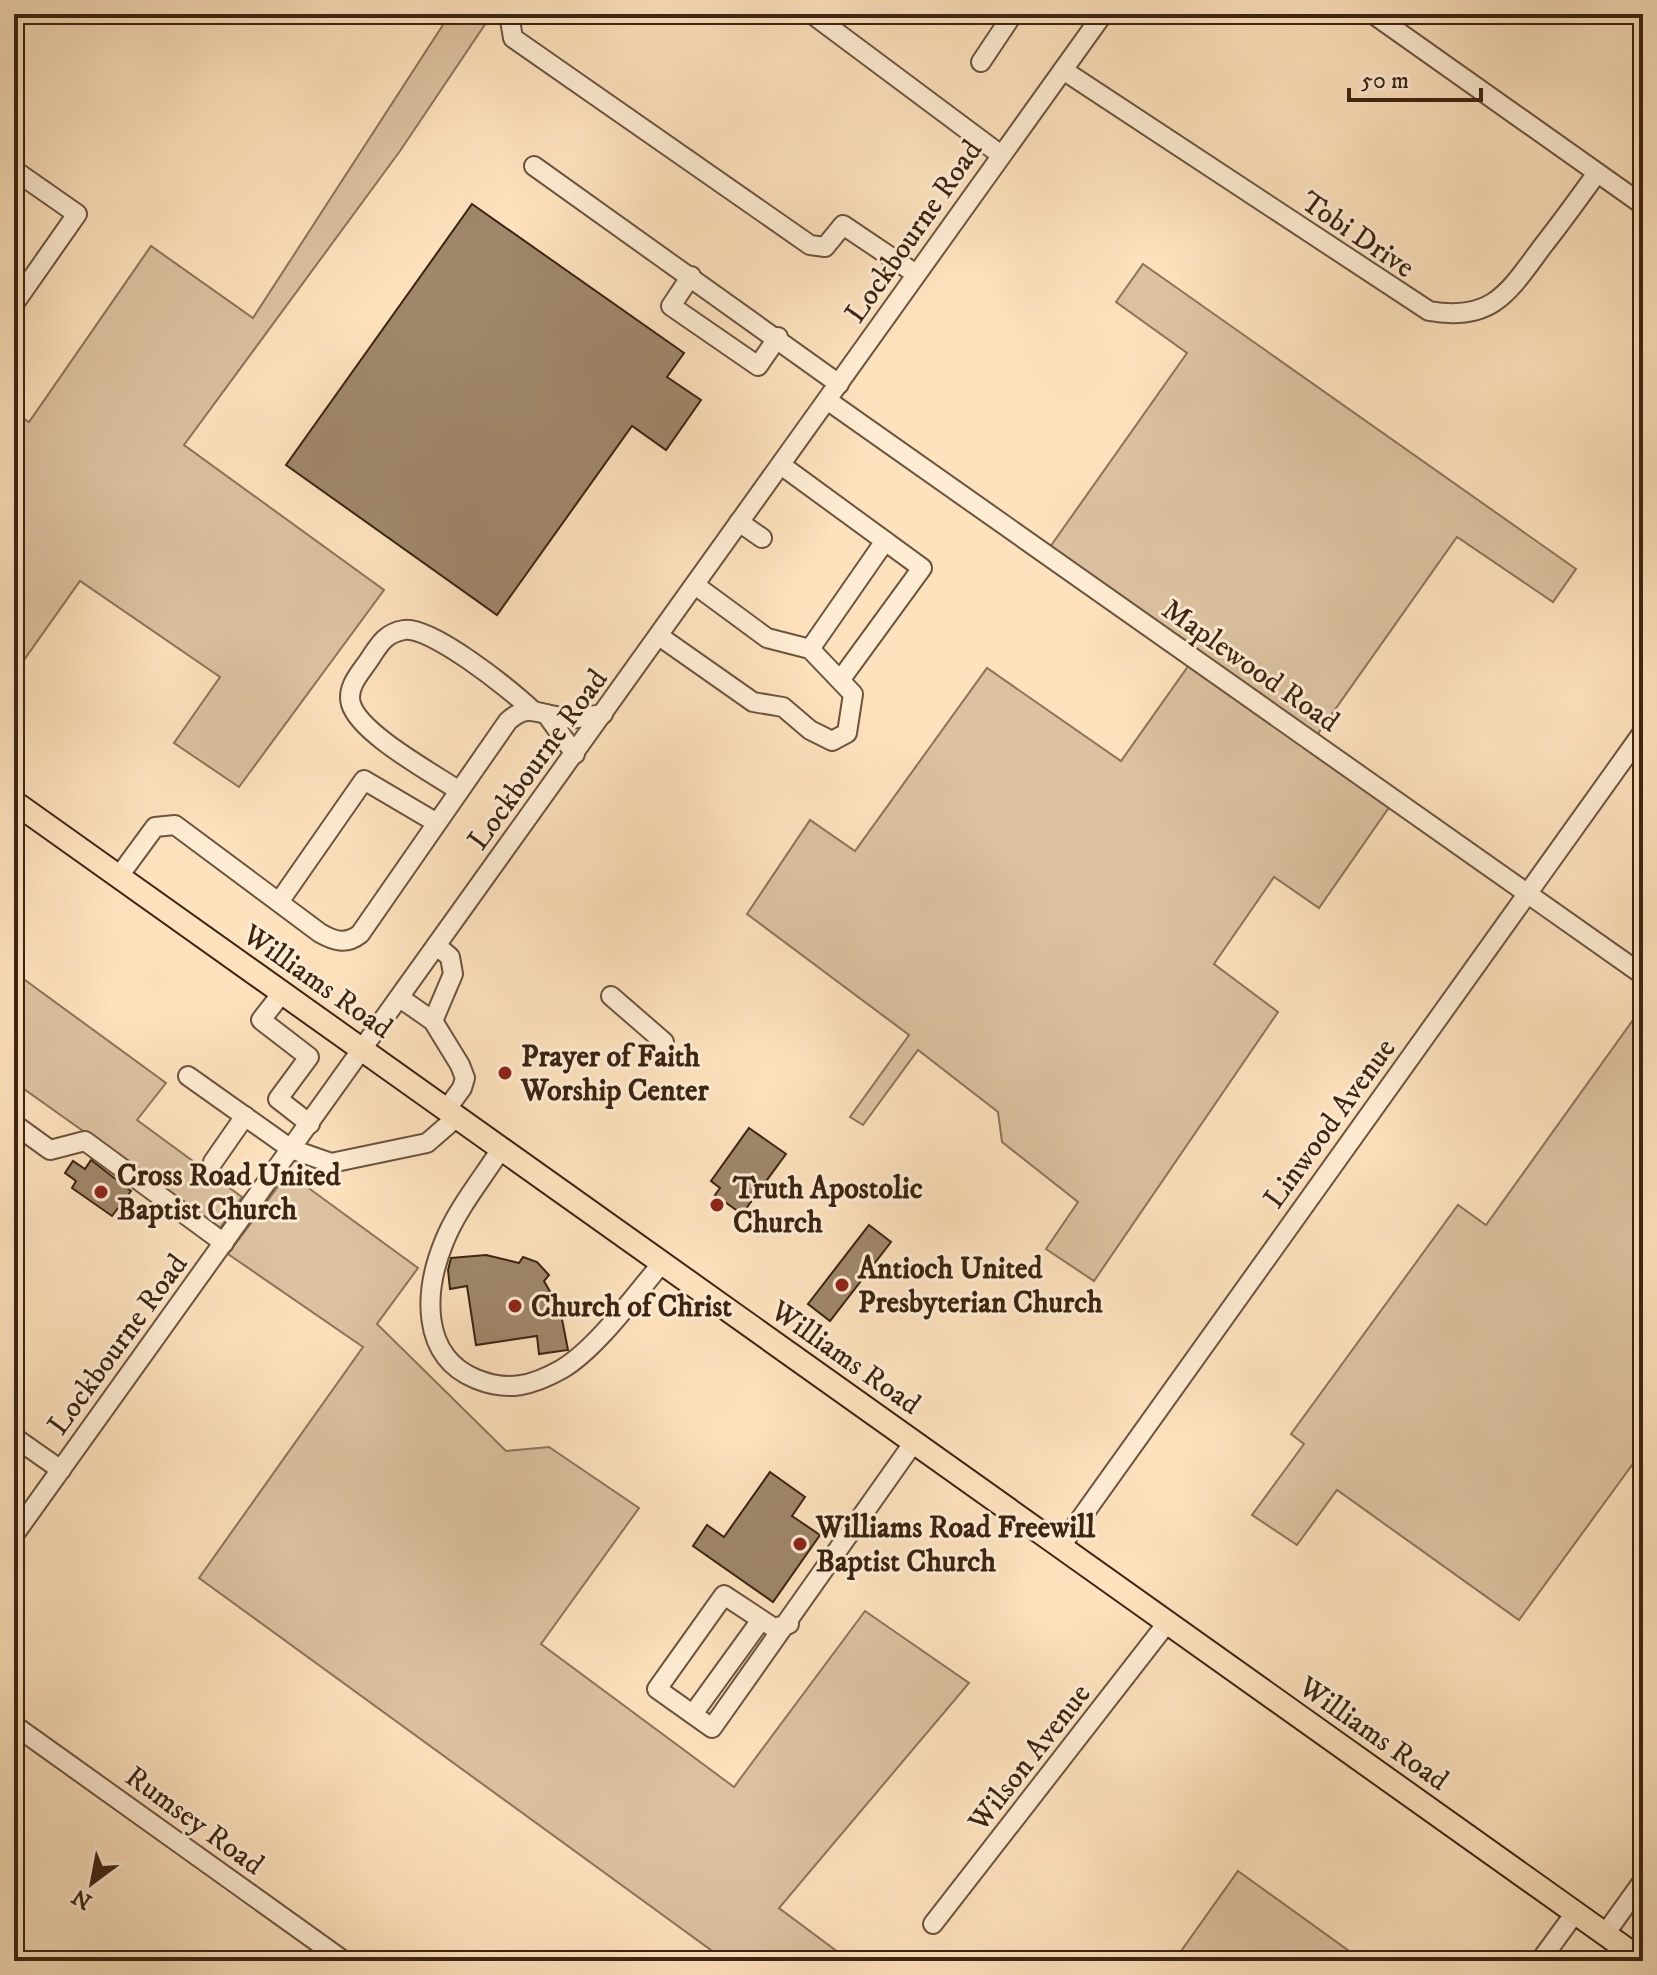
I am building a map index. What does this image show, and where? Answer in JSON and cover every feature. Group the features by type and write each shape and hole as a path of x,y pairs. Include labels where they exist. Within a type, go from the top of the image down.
{"main road":[{"name":"Williams Road","path":"14,802 1643,1961"}],"street":[{"path":"509,14 513,38 810,245 825,247 843,225 916,274"},
{"path":"812,14 1001,155"},
{"path":"981,62 1013,14"},
{"path":"1373,14 1643,205"},
{"name":"Lockbourne Road","path":"14,1535 1063,70 1093,17"},
{"name":"Tobi Drive","path":"1063,70 1415,306 1429,311 1451,315 1471,313 1506,295 1597,173"},
{"path":"534,166 778,337 839,384"},
{"path":"14,170 77,214 14,304"},
{"path":"691,276 671,306 758,366 778,337"},
{"name":"Maplewood Road","path":"827,400 1643,975"},
{"path":"781,465 922,568 841,679"},
{"path":"739,522 762,538"},
{"path":"810,649 885,541"},
{"path":"659,636 753,702 783,707 810,730 832,741 847,733 853,694 841,679 810,649 767,638 695,585"},
{"path":"459,791 370,729 351,704 352,685 386,636 407,629 426,633 538,712 575,754"},
{"path":"119,876 147,836 155,827 166,823 194,838 330,939 352,940 508,721 520,711 571,719 603,714"},
{"name":"Linwood Avenue","path":"1061,1546 1643,732"},
{"path":"279,902 364,780 437,823"},
{"path":"433,1021 453,974 450,957 437,946"},
{"path":"282,993 261,1020 309,1057 278,1099 310,1124"},
{"path":"611,996 664,1042"},
{"path":"188,1076 291,1149 331,1163 427,1143 452,1114 465,1078 433,1021 400,998"},
{"path":"213,1162 245,1116"},
{"path":"14,1124 50,1150 85,1141 224,1243"},
{"path":"501,1149 455,1221 438,1258 431,1326 434,1342 444,1358 460,1370 489,1384 507,1388 540,1381 566,1367 599,1335 662,1263"},
{"path":"14,1437 61,1470"},
{"path":"789,1624 774,1628 724,1595 657,1689 712,1728 789,1624 914,1442"},
{"path":"693,1714 761,1620"},
{"name":"Wilson Avenue","path":"933,1924 1167,1623"},
{"name":"Rumsey Road","path":"14,1725 344,1961"},
{"path":"1605,1934 1643,1881"},
{"path":"1540,1961 1575,1913"}],"shaded area":[{"path":"450,14 492,14 400,151 184,445 384,590 239,787 174,743 220,677 80,581 14,674 14,412 29,422 151,246 253,318"},
{"path":"1143,264 1576,569 1553,602 1457,537 1317,735 1050,547 1187,353 1116,302"},
{"path":"1189,665 1390,806 1319,908 1274,877 1214,964 1278,1012 1094,1281 1046,1249 1078,1202 1002,1142 998,1112 918,1050 863,1125 850,1117 909,1035 747,914 810,820 855,851 987,668 1121,761"},
{"path":"14,972 166,1083 137,1120 242,1197 220,1228 14,1082"},
{"path":"1643,1006 1643,1450 1519,1620 1337,1490 1297,1545 1252,1515 1304,1444 1291,1434 1458,1205 1486,1225"},
{"path":"288,1173 418,1268 377,1324 506,1451 549,1447 639,1508 541,1644 734,1787 865,1611 969,1683 779,1908 850,1961 726,1961 199,1578 363,1347 228,1254"},
{"path":"1238,1871 1363,1961 1174,1961"}],"building":[{"path":"472,204 684,353 667,377 701,400 666,450 632,426 497,615 286,465"},
{"path":"749,1128 786,1154 742,1214 715,1195 720,1188 711,1181"},
{"path":"91,1160 131,1191 112,1216 72,1188 76,1181 65,1173 73,1161 85,1169"},
{"path":"869,1225 891,1242 830,1321 808,1304"},
{"name":"Church of Christ","path":"486,1255 519,1263 523,1257 537,1262 549,1275 544,1281 560,1309 568,1350 539,1354 537,1336 476,1345 467,1286 450,1289 448,1270 451,1258"},
{"path":"770,1472 805,1497 792,1516 820,1535 773,1602 693,1546 707,1525 724,1537"}],"place":[{"name":"Prayer of Faith Worship Center","path":"505,1073"},
{"name":"Cross Road United Baptist Church","path":"101,1192"},
{"name":"Truth Apostolic Church","path":"717,1205"},
{"name":"Antioch United Presbyterian Church","path":"842,1285"},
{"name":"Church of Christ","path":"515,1306"},
{"name":"Williams Road Freewill Baptist Church","path":"800,1544"}]}
